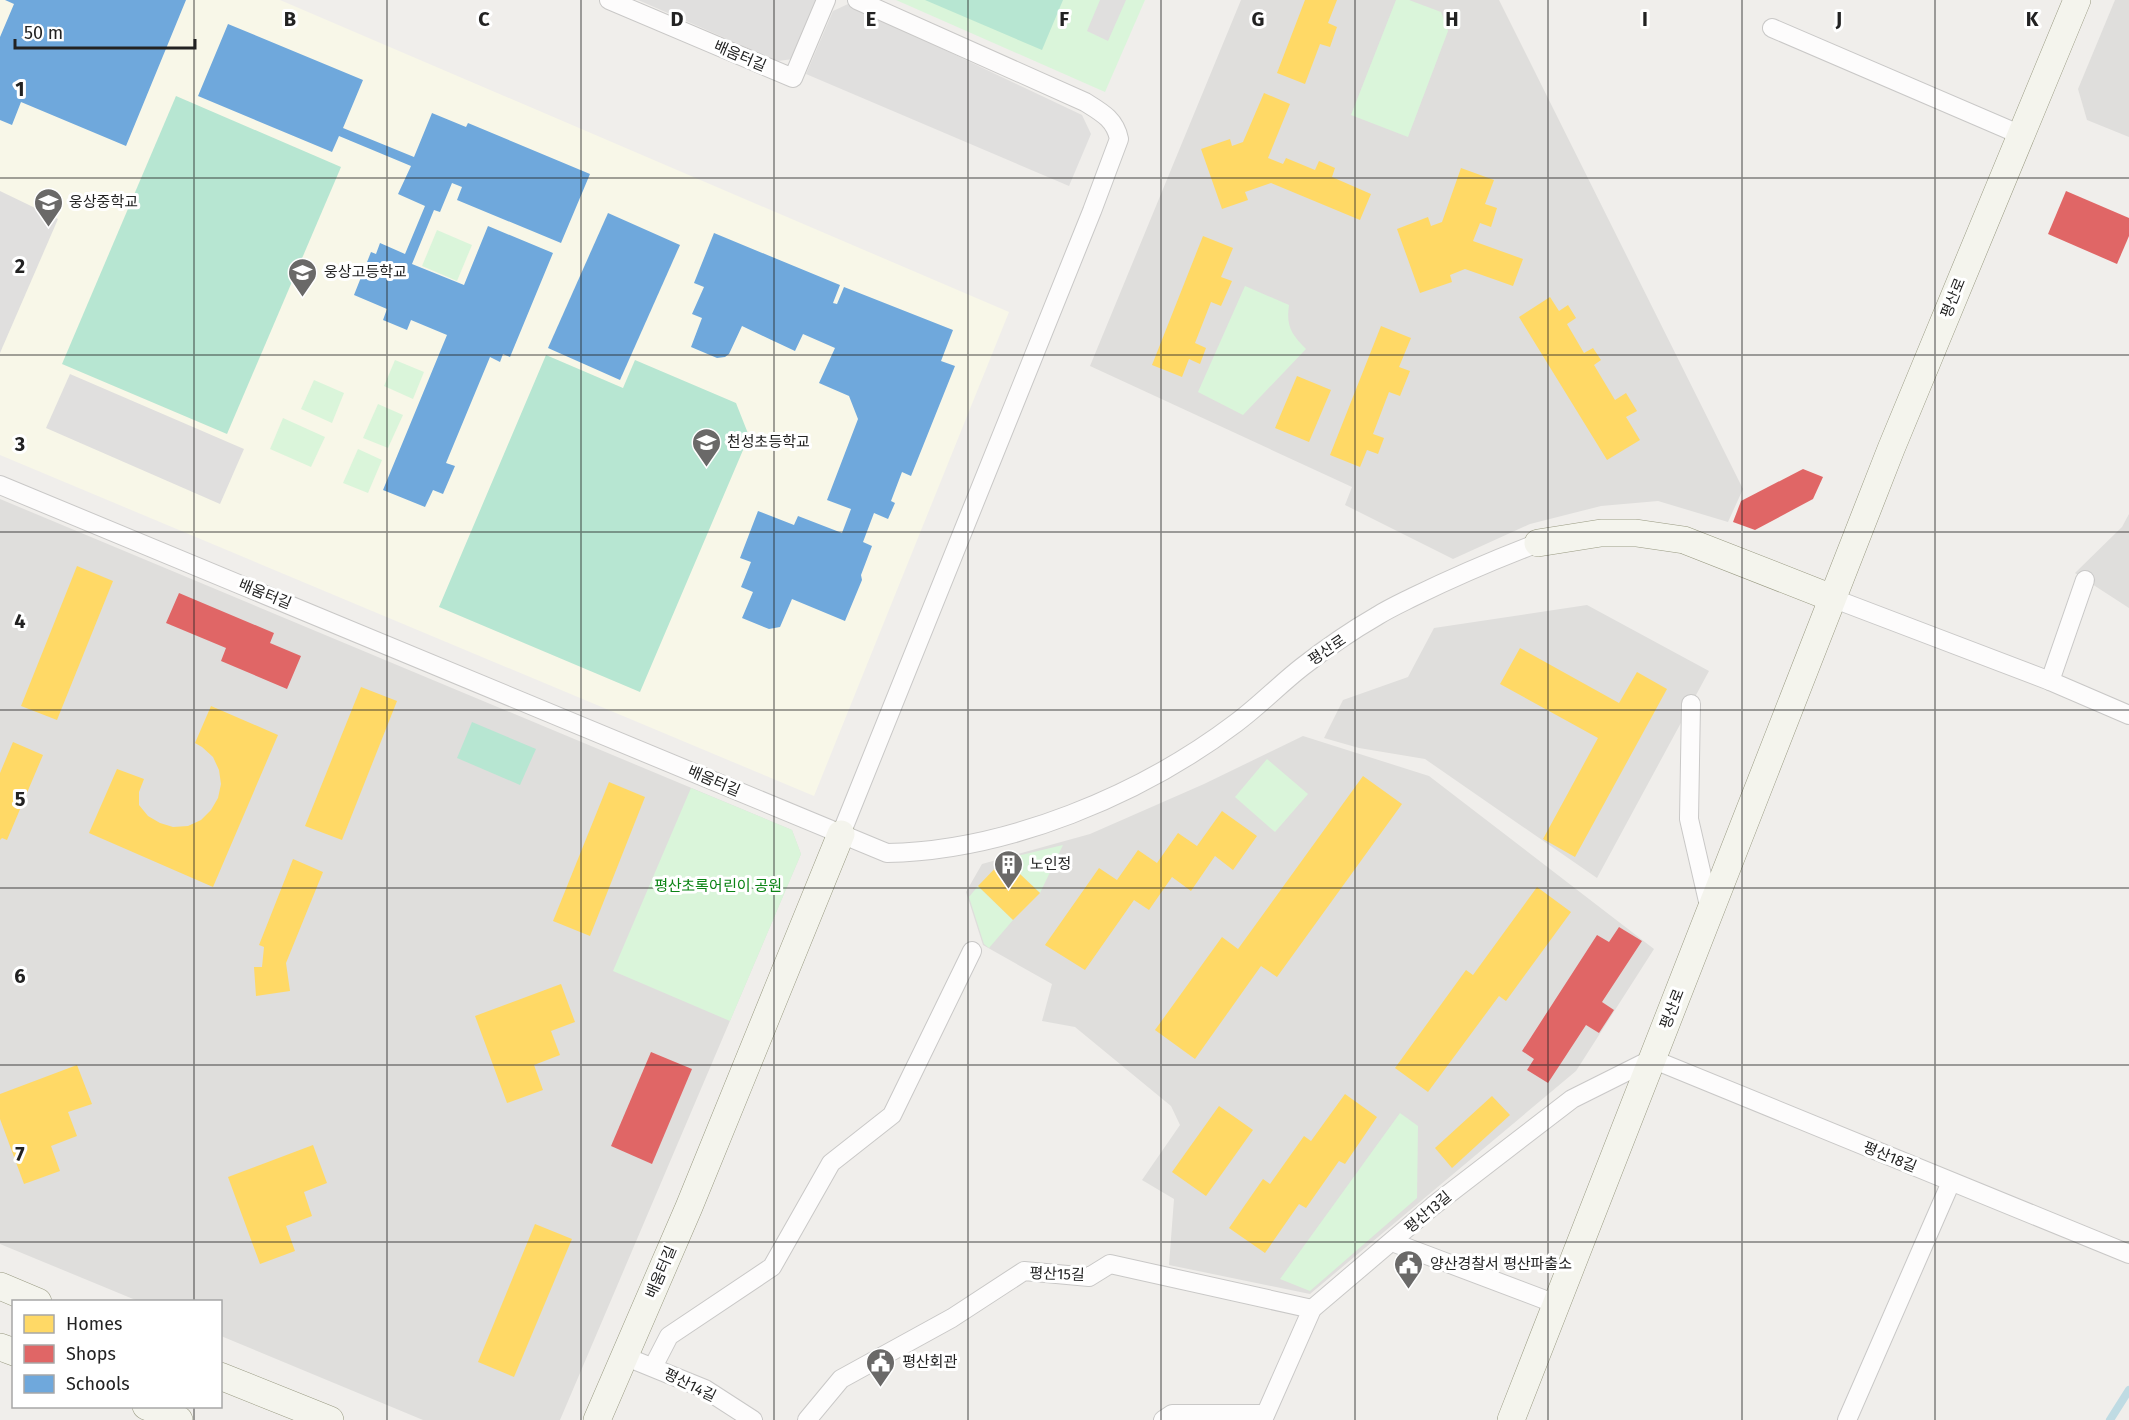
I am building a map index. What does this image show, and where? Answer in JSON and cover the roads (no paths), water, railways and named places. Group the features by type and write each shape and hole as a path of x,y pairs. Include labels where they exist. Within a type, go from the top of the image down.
{"street":[{"name":"배움터길","path":"609,0 793,78 826,0"},
{"path":"841,834 1119,139 1117,128 1108,116 1085,102 857,0"},
{"name":"평산로","path":"1511,1420 1832,598 2077,0"},
{"path":"1772,28 2021,135"},
{"name":"배움터길","path":"0,485 841,834 689,1208 597,1420"},
{"name":"평산로","path":"841,834 887,853 947,848 1065,817 1151,778 1191,754 1236,723 1304,666 1378,615 1456,576 1538,543 1601,533 1636,533 1684,540 2050,681 2129,715"},
{"path":"2050,681 2085,580"},
{"path":"1691,704 1689,819 1710,911"},
{"path":"653,1367 669,1335 772,1267 831,1163 892,1115 972,951"},
{"name":"평산18길","path":"1652,1059 2129,1254"},
{"name":"평산13길","path":"1264,1417 1312,1309 1433,1206 1572,1099 1652,1059"},
{"path":"1847,1420 1952,1182"},
{"path":"1392,1242 1556,1304"},
{"name":"평산15길","path":"807,1420 841,1379 952,1318 1024,1271 1089,1277 1110,1264 1312,1309"},
{"path":"0,1286 33,1300"},
{"name":"평산14길","path":"624,1356 705,1389 753,1420"},
{"path":"222,1377 330,1420"},
{"path":"149,1408 179,1420"},
{"path":"1163,1420 1172,1414 1264,1417"}],"waterway":[{"path":"2110,1420 2129,1390"}],"place":[{"name":"웅상중학교","path":"48,228"},
{"name":"웅상고등학교","path":"303,298"},
{"name":"천성초등학교","path":"706,468"},
{"name":"노인정","path":"1009,890"},
{"name":"양산경찰서 평산파출소","path":"1409,1290"},
{"name":"평산회관","path":"881,1388"}],"park label":[{"name":"평산초록어린이 공원","path":"718,886"}]}
